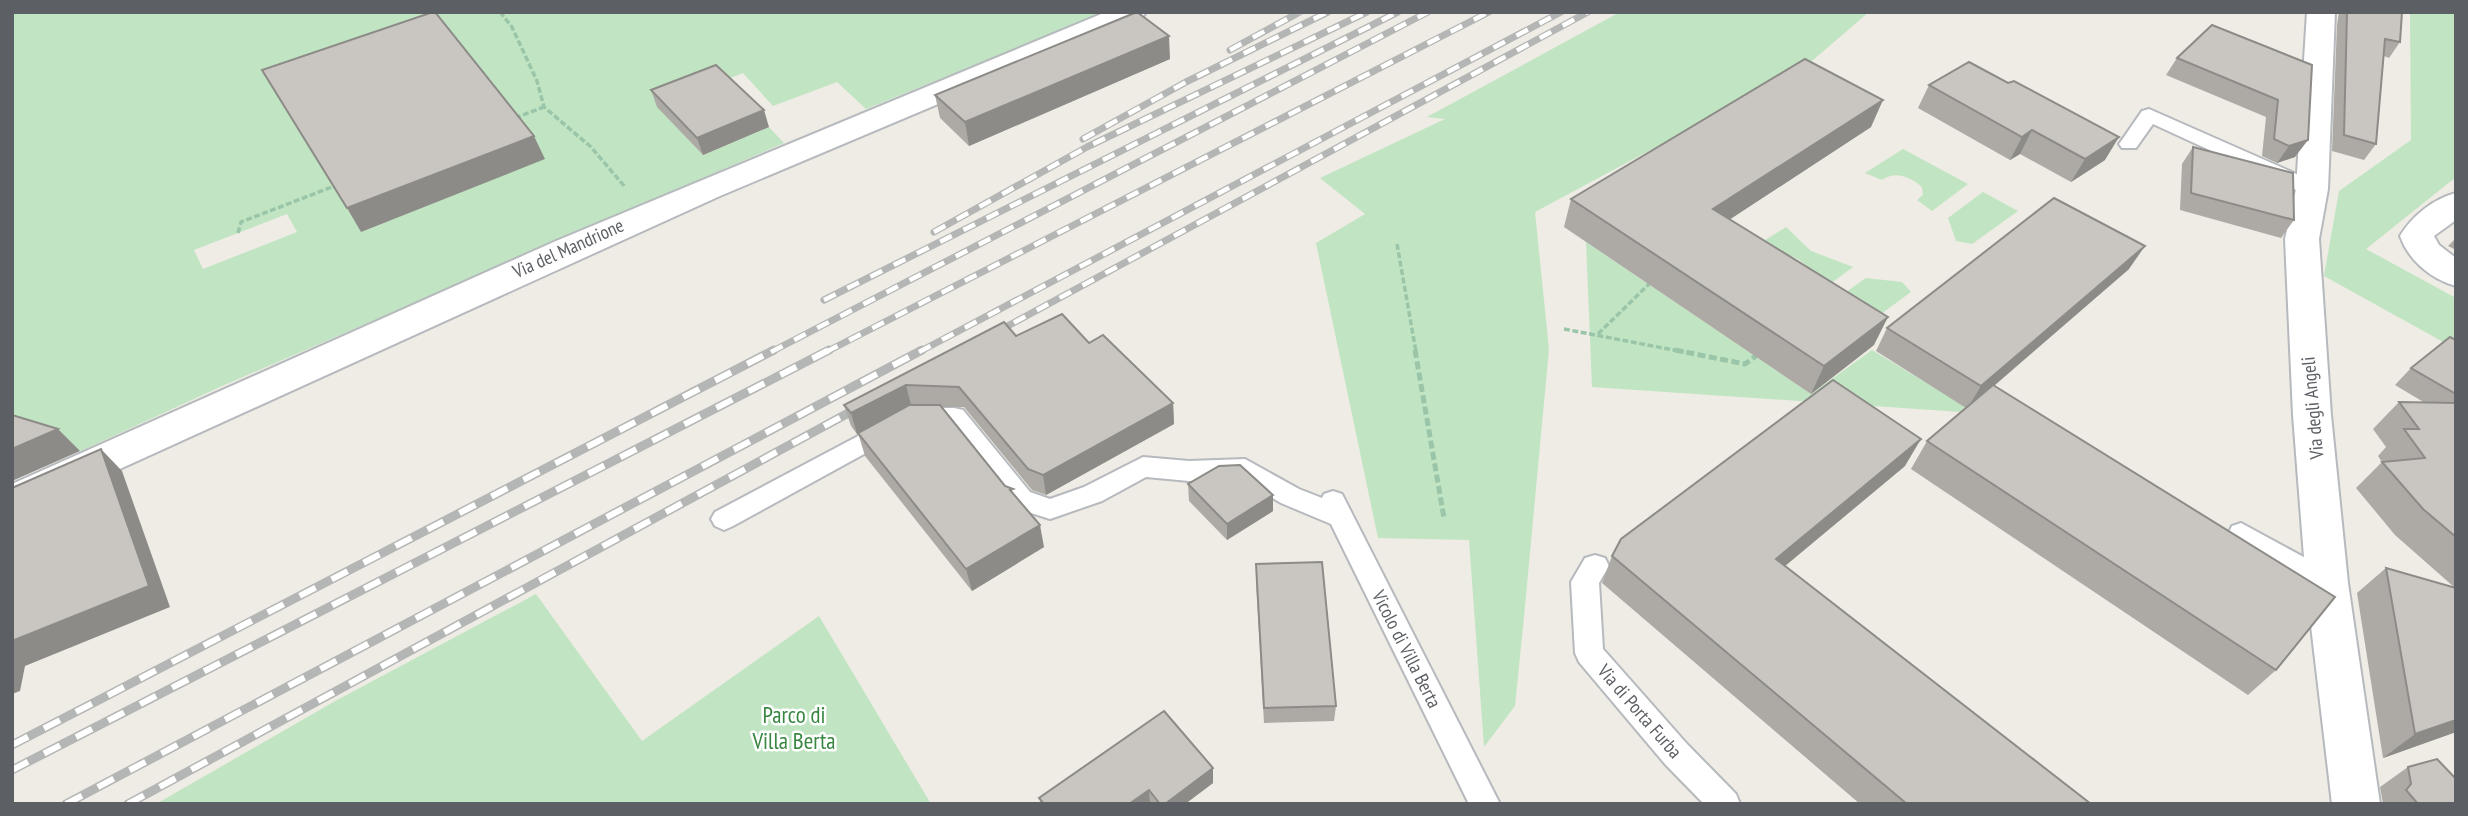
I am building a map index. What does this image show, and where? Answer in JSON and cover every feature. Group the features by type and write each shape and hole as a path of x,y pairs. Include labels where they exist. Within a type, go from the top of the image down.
{"street":[{"name":"Via del Mandrione","path":"12,502 453,298 922,96 1132,12"},
{"name":"Via degli Angeli","path":"2321,12 2312,189 2302,239 2312,415 2327,583 2356,804"},
{"path":"2456,204 2422,228 2417,236 2418,242 2432,257 2456,274"}],"lane":[{"path":"2129,144 2149,115 2312,189"},
{"name":"Vicolo di Villa Berta","path":"724,519 911,416 954,417 1021,500 1050,509 1094,494 1143,467 1189,471 1245,469 1290,496 1335,505 1485,804"},
{"path":"2241,534 2327,583"},
{"name":"Via di Porta Furba","path":"1595,566 1585,582 1588,653 1676,754 1725,804"}],"path":[{"path":"500,12 512,27 537,81 544,107 591,146 632,195"},
{"path":"506,121 544,107"},
{"path":"238,233 241,222 342,183"},
{"path":"1397,244 1444,518"},
{"path":"1597,335 1649,284"},
{"path":"1564,329 1745,364 1756,356"}],"green space":[{"path":"12,12 1106,12 866,109 837,82 773,106 743,73 658,107 703,155 769,127 784,143 222,386 81,451 24,434 12,439","holes":["473,72 301,134 277,93","287,214 297,232 203,269 194,250"]},
{"path":"1620,12 1869,12 1805,67 1535,212 1549,349 1524,617 1515,706 1484,747 1469,540 1378,538 1316,243 1365,214 1320,178 1445,119 1427,117"},
{"path":"2410,12 2456,12 2456,177 2366,249 2456,298 2456,349 2324,276 2339,191 2411,140"},
{"path":"1903,149 1968,184 1932,211 1917,200 1923,195 1922,187 1913,180 1892,175 1882,180 1865,173"},
{"path":"1983,192 2018,211 1972,244 1956,241 1948,218"},
{"path":"1786,227 1811,251 1853,267 1811,298 1811,271 1796,258 1780,253 1743,254"},
{"path":"1586,242 1811,394 1872,350 1976,413 1592,387"},
{"path":"1866,278 1902,282 1911,292 1859,330 1823,308"},
{"name":"Parco di Villa Berta","path":"536,594 642,741 819,616 931,804 156,804 337,700"}],"building":[{"path":"433,12 534,136 347,208 262,70"},
{"path":"1137,12 1169,36 965,122 935,95"},
{"path":"2347,12 2402,12 2400,42 2385,39 2376,144 2344,135"},
{"path":"2212,25 2312,65 2308,140 2289,146 2274,139 2278,100 2177,58"},
{"path":"1805,59 1883,100 1713,209 1888,317 1824,366 1571,199"},
{"path":"1969,62 2008,83 2014,81 2119,137 2085,159 2032,130 2022,137 1929,85"},
{"path":"716,65 764,110 697,138 651,90"},
{"path":"2193,147 2293,173 2294,220 2191,193"},
{"path":"2054,198 2145,246 1981,386 1887,328"},
{"path":"1062,314 1089,343 1103,335 1173,403 1043,475 1028,469 959,387 906,385 851,413 844,405 1004,322 1016,336"},
{"path":"2450,337 2456,340 2456,394 2411,368"},
{"path":"1833,380 1921,439 1776,559 2091,804 1907,804 1612,556 1621,539"},
{"path":"1993,385 2335,597 2276,670 1927,441"},
{"path":"2399,402 2456,403 2456,537 2423,509 2382,462 2425,458 2404,429 2419,429"},
{"path":"909,405 940,405 1005,486 1013,489 1010,490 1040,525 966,569 858,433"},
{"path":"12,415 58,429 12,449"},
{"path":"101,449 149,586 12,641 12,488"},
{"path":"1240,465 1273,495 1227,524 1188,484 1219,466"},
{"path":"1322,562 1336,706 1264,708 1256,564"},
{"path":"2386,568 2456,588 2456,720 2415,734"},
{"path":"1164,711 1213,768 1165,804 1160,804 1149,790 1129,804 1044,804 1039,798"},
{"path":"2437,759 2456,779 2456,804 2418,804 2406,790 2411,784 2408,767"}],"railway":[{"path":"1230,50 1300,12"},
{"path":"1083,139 1186,82 1328,12"},
{"path":"934,232 1087,147 1367,12"},
{"path":"824,300 1398,12"},
{"path":"771,352 1428,12"},
{"path":"826,352 1489,12"},
{"path":"919,352 1561,12"},
{"path":"991,335 1588,12"},
{"path":"12,745 774,350"},
{"path":"12,770 829,350"},
{"path":"66,804 922,350"},
{"path":"128,804 865,404"}]}
